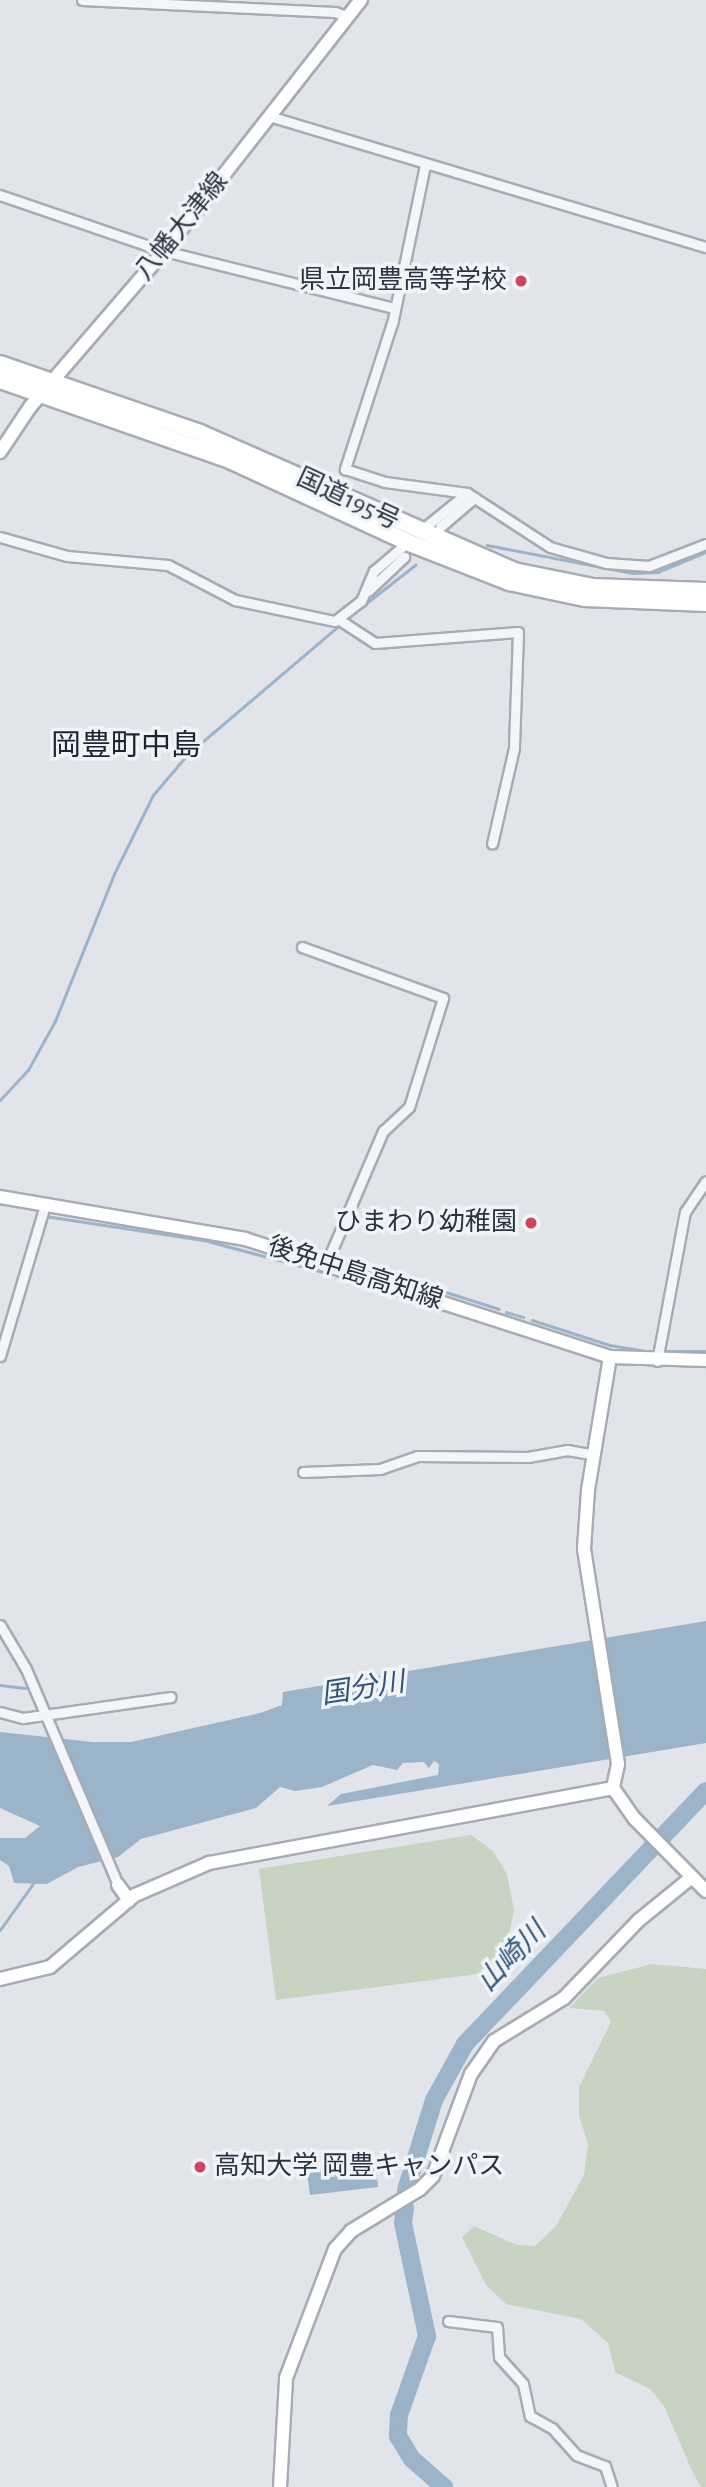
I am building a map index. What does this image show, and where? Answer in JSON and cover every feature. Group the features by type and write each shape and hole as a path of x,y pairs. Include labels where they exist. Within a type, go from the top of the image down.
{"highway":[{"name":"国道195号","path":"0,365 232,461 410,544 471,569 549,592 637,603 706,603"},
{"name":"国道195号","path":"0,380 48,387"},
{"name":"国道195号","path":"410,544 555,580 645,591 706,591"}],"street":[{"path":"82,0 335,12 348,17"},
{"name":"八幡大津線","path":"0,452 48,387 164,251 361,0"},
{"path":"269,116 425,165 706,247"},
{"path":"425,165 394,308 345,469 385,482 470,495 550,547 606,564 649,566 706,544"},
{"path":"0,195 164,251 394,308"},
{"path":"440,527 470,495"},
{"path":"361,601 374,571 470,495"},
{"path":"0,537 67,556 168,565 236,600 341,621 375,643 518,632 514,748 492,844"},
{"path":"341,621 410,544"},
{"path":"302,947 443,998 409,1107 383,1131 326,1264"},
{"path":"657,1361 685,1212 706,1181"},
{"name":"後免中島高知線","path":"0,1197 194,1228 326,1264 610,1357 657,1361 706,1360"},
{"path":"0,1356 45,1205"},
{"path":"610,1357 594,1455 584,1549 618,1774 613,1788"},
{"path":"303,1472 380,1469 417,1456 528,1457 567,1450 594,1455"},
{"path":"0,1625 26,1669 118,1885 129,1900"},
{"path":"0,1712 23,1718 45,1717 171,1697"},
{"path":"613,1788 650,1836 706,1891"},
{"path":"0,1979 50,1967 129,1900 209,1863 613,1788"},
{"path":"279,2487 286,2378 334,2249 351,2231 420,2189 433,2176 467,2084 494,2042 564,1998 639,1920 692,1877"},
{"path":"448,2320 497,2327 499,2357 523,2384 530,2416 552,2428 576,2455 605,2466 612,2487"}],"green space":[{"path":"471,1835 493,1851 507,1874 514,1910 509,1934 493,1964 478,1974 276,2000 259,1869"},
{"path":"652,1964 706,1969 706,2487 701,2487 692,2471 664,2406 650,2389 615,2372 608,2343 581,2319 506,2304 486,2285 462,2237 474,2226 517,2245 535,2246 556,2226 584,2175 588,2144 579,2116 579,2087 611,2022 604,2011 569,2008 598,1978"}],"water":[{"name":"国分川","path":"706,1621 706,1743 327,1806 341,1794 438,1775 439,1764 434,1761 429,1768 424,1762 403,1763 397,1770 373,1765 322,1787 295,1791 280,1787 256,1808 141,1839 118,1857 78,1867 47,1884 14,1883 9,1866 0,1860 0,1838 25,1838 40,1826 0,1808 0,1732 93,1742 131,1742 260,1713 282,1705 283,1692"},
{"path":"376,2165 378,2187 310,2195 307,2173"}],"waterway":[{"path":"487,545 632,573 658,572 706,552"},
{"path":"346,619 415,565"},
{"path":"0,1100 28,1070 55,1021 114,874 153,795 187,755 341,624"},
{"path":"45,1216 204,1240 327,1273"},
{"path":"335,1258 366,1266"},
{"path":"374,1269 499,1309"},
{"path":"506,1312 523,1317"},
{"path":"532,1320 610,1345 652,1352"},
{"path":"662,1351 706,1351"},
{"path":"0,1685 25,1688"},
{"name":"山崎川","path":"406,2190 434,2100 465,2044 706,1791"},
{"path":"0,1930 35,1881"},
{"name":"山崎川","path":"405,2208 403,2223 427,2336 399,2415 398,2436 412,2459 444,2487"}],"place":[{"name":"県立岡豊高等学校","path":"521,281"},
{"name":"ひまわり幼稚園","path":"531,1223"},
{"name":"高知大学 岡豊キャンパス","path":"200,2167"}],"district":[{"name":"岡豊町中島","path":"126,746"}]}
